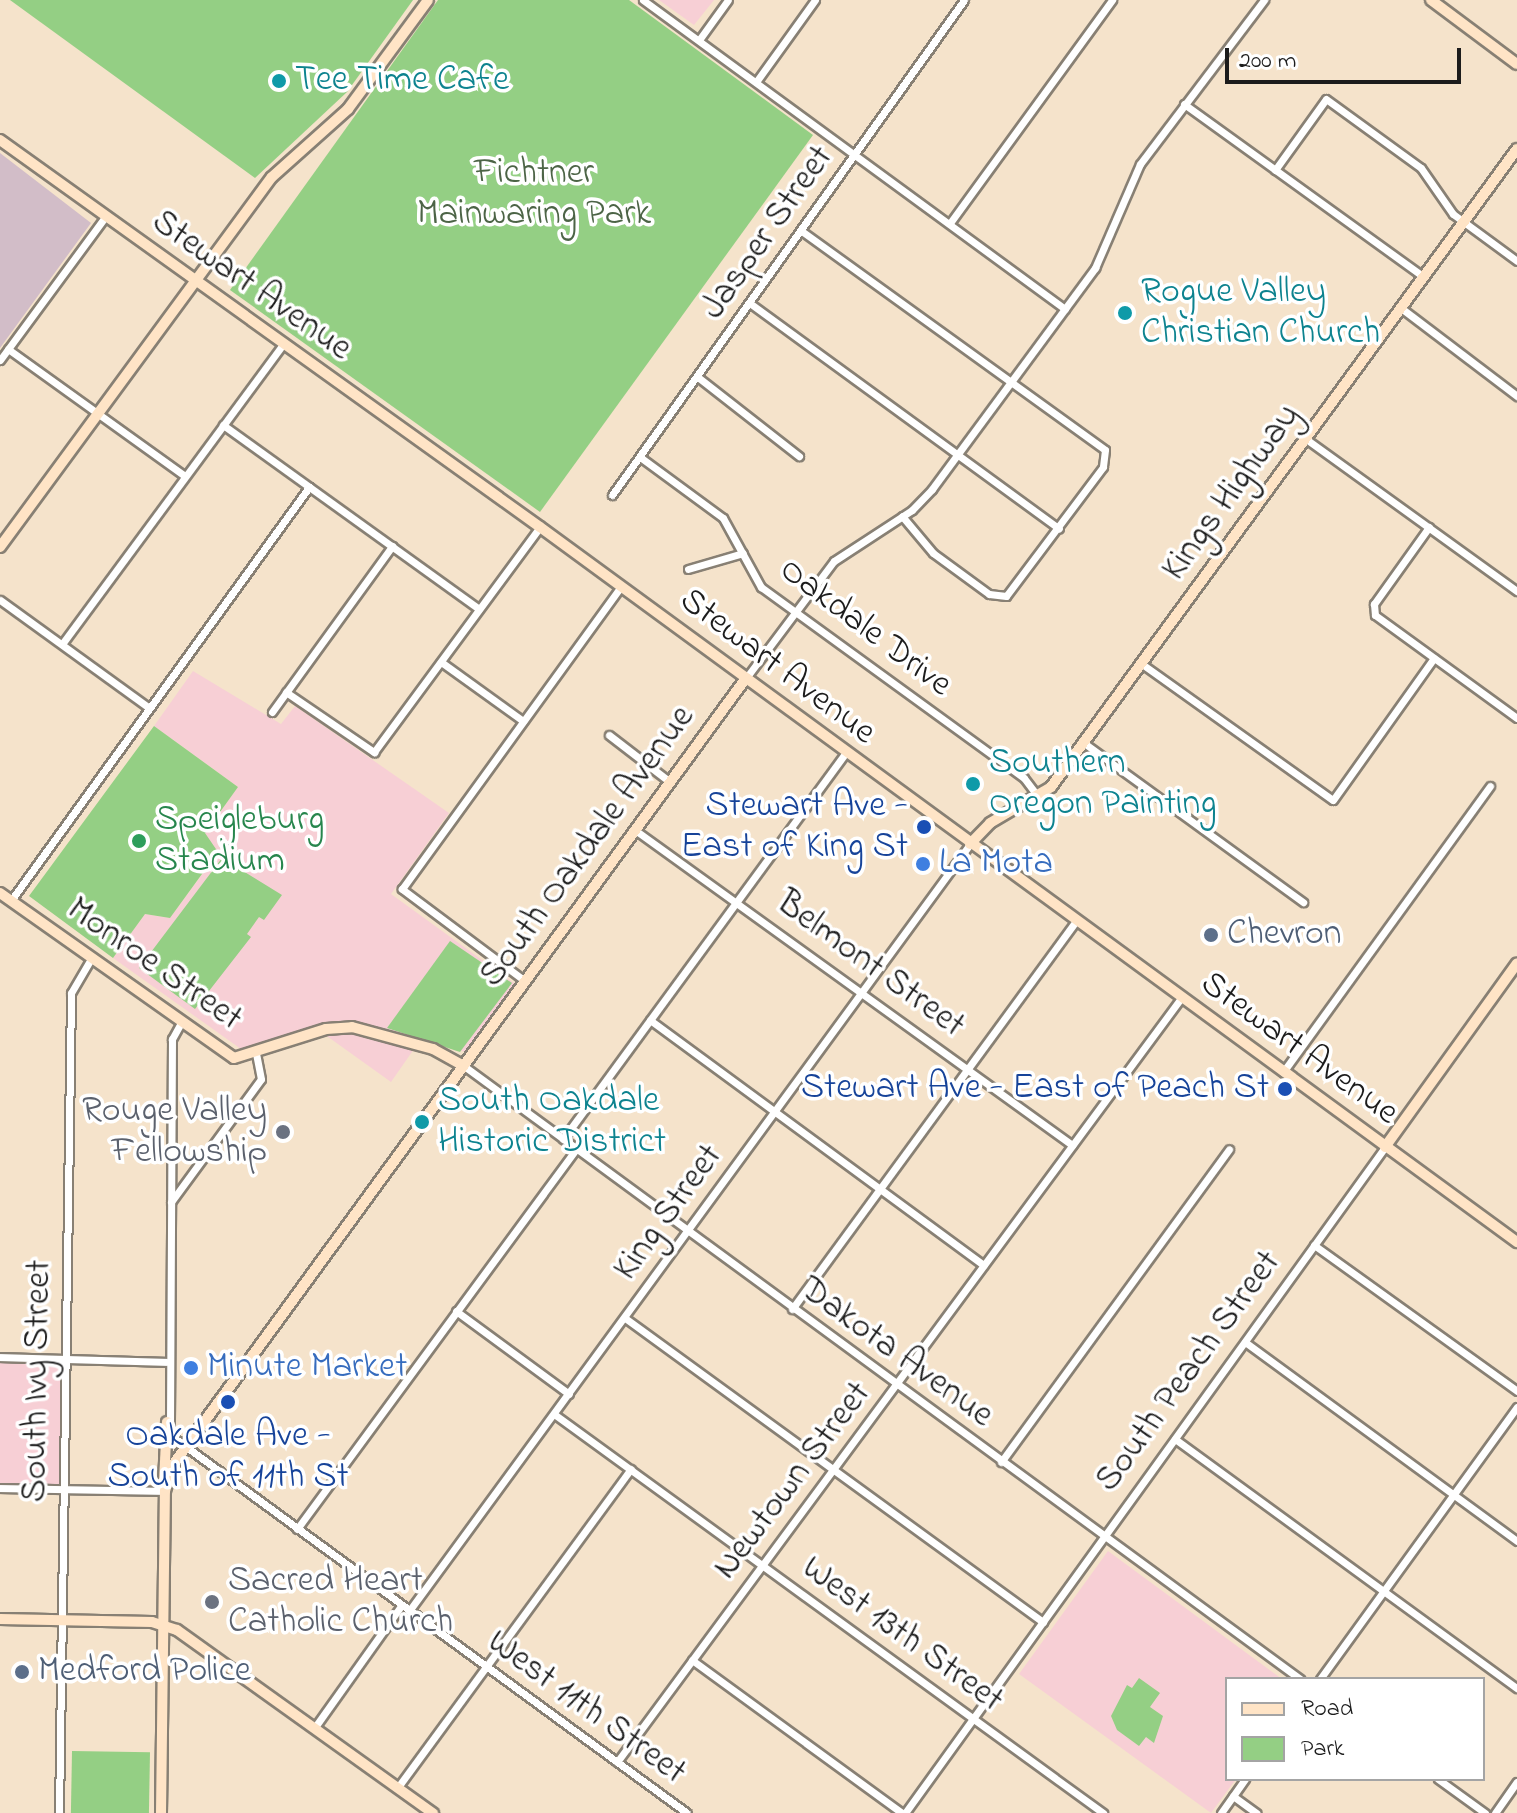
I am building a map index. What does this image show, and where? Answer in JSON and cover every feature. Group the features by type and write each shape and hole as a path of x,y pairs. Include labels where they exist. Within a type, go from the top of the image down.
{"street":[{"path":"0,547 272,177 348,109 428,0"},
{"path":"643,0 1065,309"},
{"path":"699,40 728,0"},
{"path":"756,82 815,0"},
{"name":"Jasper Street","path":"612,495 803,232 964,0"},
{"path":"950,223 1112,0"},
{"name":"South Oakdale Avenue","path":"161,1813 165,1491 183,1447 795,612 843,552 902,516 924,498 957,455 1103,254 1140,164 1264,0"},
{"path":"1431,0 1517,64"},
{"path":"1275,170 1326,99 1421,168 1464,223 1517,261"},
{"path":"1184,104 1424,277"},
{"name":"Stewart Avenue","path":"0,140 540,527 1075,922 1517,1242"},
{"name":"Kings Highway","path":"970,844 990,823 1039,798 1084,743 1517,149"},
{"path":"0,360 105,217"},
{"path":"803,232 1010,383 1073,424 1102,446 1107,457 1012,592 1001,597 933,553 902,516"},
{"path":"751,304 1059,529"},
{"path":"1401,308 1517,396"},
{"path":"62,644 283,344"},
{"path":"8,349 185,476"},
{"path":"699,378 799,456"},
{"path":"223,425 479,609"},
{"path":"1306,439 1517,591"},
{"name":"Oakdale Drive","path":"640,457 723,518 757,583 1024,778 1039,798"},
{"path":"5,896 149,708 309,487"},
{"path":"286,692 365,750 377,749 540,527"},
{"path":"1429,527 1373,611 1517,718"},
{"path":"272,712 392,546"},
{"path":"688,569 743,553"},
{"path":"525,981 406,893 404,884 621,586"},
{"path":"0,600 149,708"},
{"path":"1142,664 1333,800 1434,658"},
{"path":"441,662 523,721"},
{"path":"609,735 670,782"},
{"path":"1084,743 1303,902"},
{"path":"563,1139 846,753"},
{"path":"1283,1072 1490,786"},
{"name":"Belmont Street","path":"635,830 737,900 1072,1145"},
{"name":"King Street","path":"315,1727 569,1394 970,844"},
{"name":"Monroe Street","path":"5,896 227,1054 256,1054 326,1029 352,1027 433,1049 464,1066"},
{"path":"792,1309 1075,922"},
{"name":"South Ivy Street","path":"59,1813 71,993 92,957"},
{"name":"South Peach Street","path":"903,1813 1517,963"},
{"name":"Newtown Street","path":"617,1762 1181,998"},
{"path":"650,1020 984,1265"},
{"path":"0,1488 165,1491 172,1039 182,1021"},
{"path":"169,1204 261,1079 256,1054"},
{"name":"Dakota Avenue","path":"464,1066 896,1386 1297,1677"},
{"path":"1001,1462 1229,1149"},
{"path":"297,1529 575,1150"},
{"path":"1314,1245 1517,1391"},
{"path":"456,1311 569,1394"},
{"path":"625,1318 1043,1622"},
{"path":"1245,1342 1517,1541"},
{"path":"0,1357 166,1362"},
{"path":"1321,1677 1517,1407"},
{"name":"West 13th Street","path":"554,1414 1103,1813"},
{"path":"167,1422 172,1439 183,1447"},
{"path":"1175,1439 1517,1688"},
{"name":"West 11th Street","path":"183,1447 687,1813"},
{"path":"398,1787 631,1469"},
{"path":"0,1619 164,1625 187,1635 433,1813"},
{"path":"692,1660 903,1813"},
{"path":"1221,1813 1244,1781"},
{"path":"1441,1781 1485,1813"},
{"path":"1495,1813 1517,1782"},
{"path":"1233,1796 1256,1813"}],"shaded area":[{"path":"659,0 714,0 694,25"},
{"path":"0,153 91,223 0,348"},
{"path":"193,671 281,724 295,706 449,813 391,894 518,986 469,1053 421,1039 391,1082 317,1029 241,1049 113,958 145,914 170,918 218,853 204,833 238,787 154,726"},
{"path":"0,1357 64,1359 59,1490 0,1488"},
{"path":"1108,1551 1279,1677 1225,1677 1225,1781 1235,1781 1211,1813 1019,1674"}],"green space":[{"path":"10,0 413,0 347,92 255,178"},
{"name":"Fichtner Mainwaring Park","path":"438,0 629,0 813,135 540,512 230,290"},
{"name":"Speigleburg Stadium","path":"154,726 238,787 205,833 218,852 170,918 145,914 113,958 29,896"},
{"path":"222,858 282,895 264,920 259,917 247,934 251,937 195,1009 139,968"},
{"path":"450,941 512,983 460,1052 387,1028"},
{"path":"1139,1678 1160,1693 1150,1707 1163,1716 1154,1743 1146,1737 1139,1746 1117,1730 1111,1716 1127,1685 1132,1688"},
{"path":"72,1751 150,1752 149,1813 71,1813"}],"place":[{"name":"Tee Time Cafe","path":"279,81"},
{"name":"Rogue Valley Christian Church","path":"1125,313"},
{"name":"Southern Oregon Painting","path":"973,784"},
{"name":"Stewart Ave - East of King St","path":"924,827"},
{"name":"Speigleburg Stadium","path":"139,841"},
{"name":"La Mota","path":"923,864"},
{"name":"Chevron","path":"1211,935"},
{"name":"Stewart Ave - East of Peach St","path":"1285,1089"},
{"name":"South Oakdale Historic District","path":"422,1122"},
{"name":"Rouge Valley Fellowship","path":"283,1132"},
{"name":"Minute Market","path":"191,1368"},
{"name":"Oakdale Ave - South of 11th St","path":"228,1402"},
{"name":"Sacred Heart Catholic Church","path":"212,1602"},
{"name":"Medford Police","path":"22,1672"}]}
